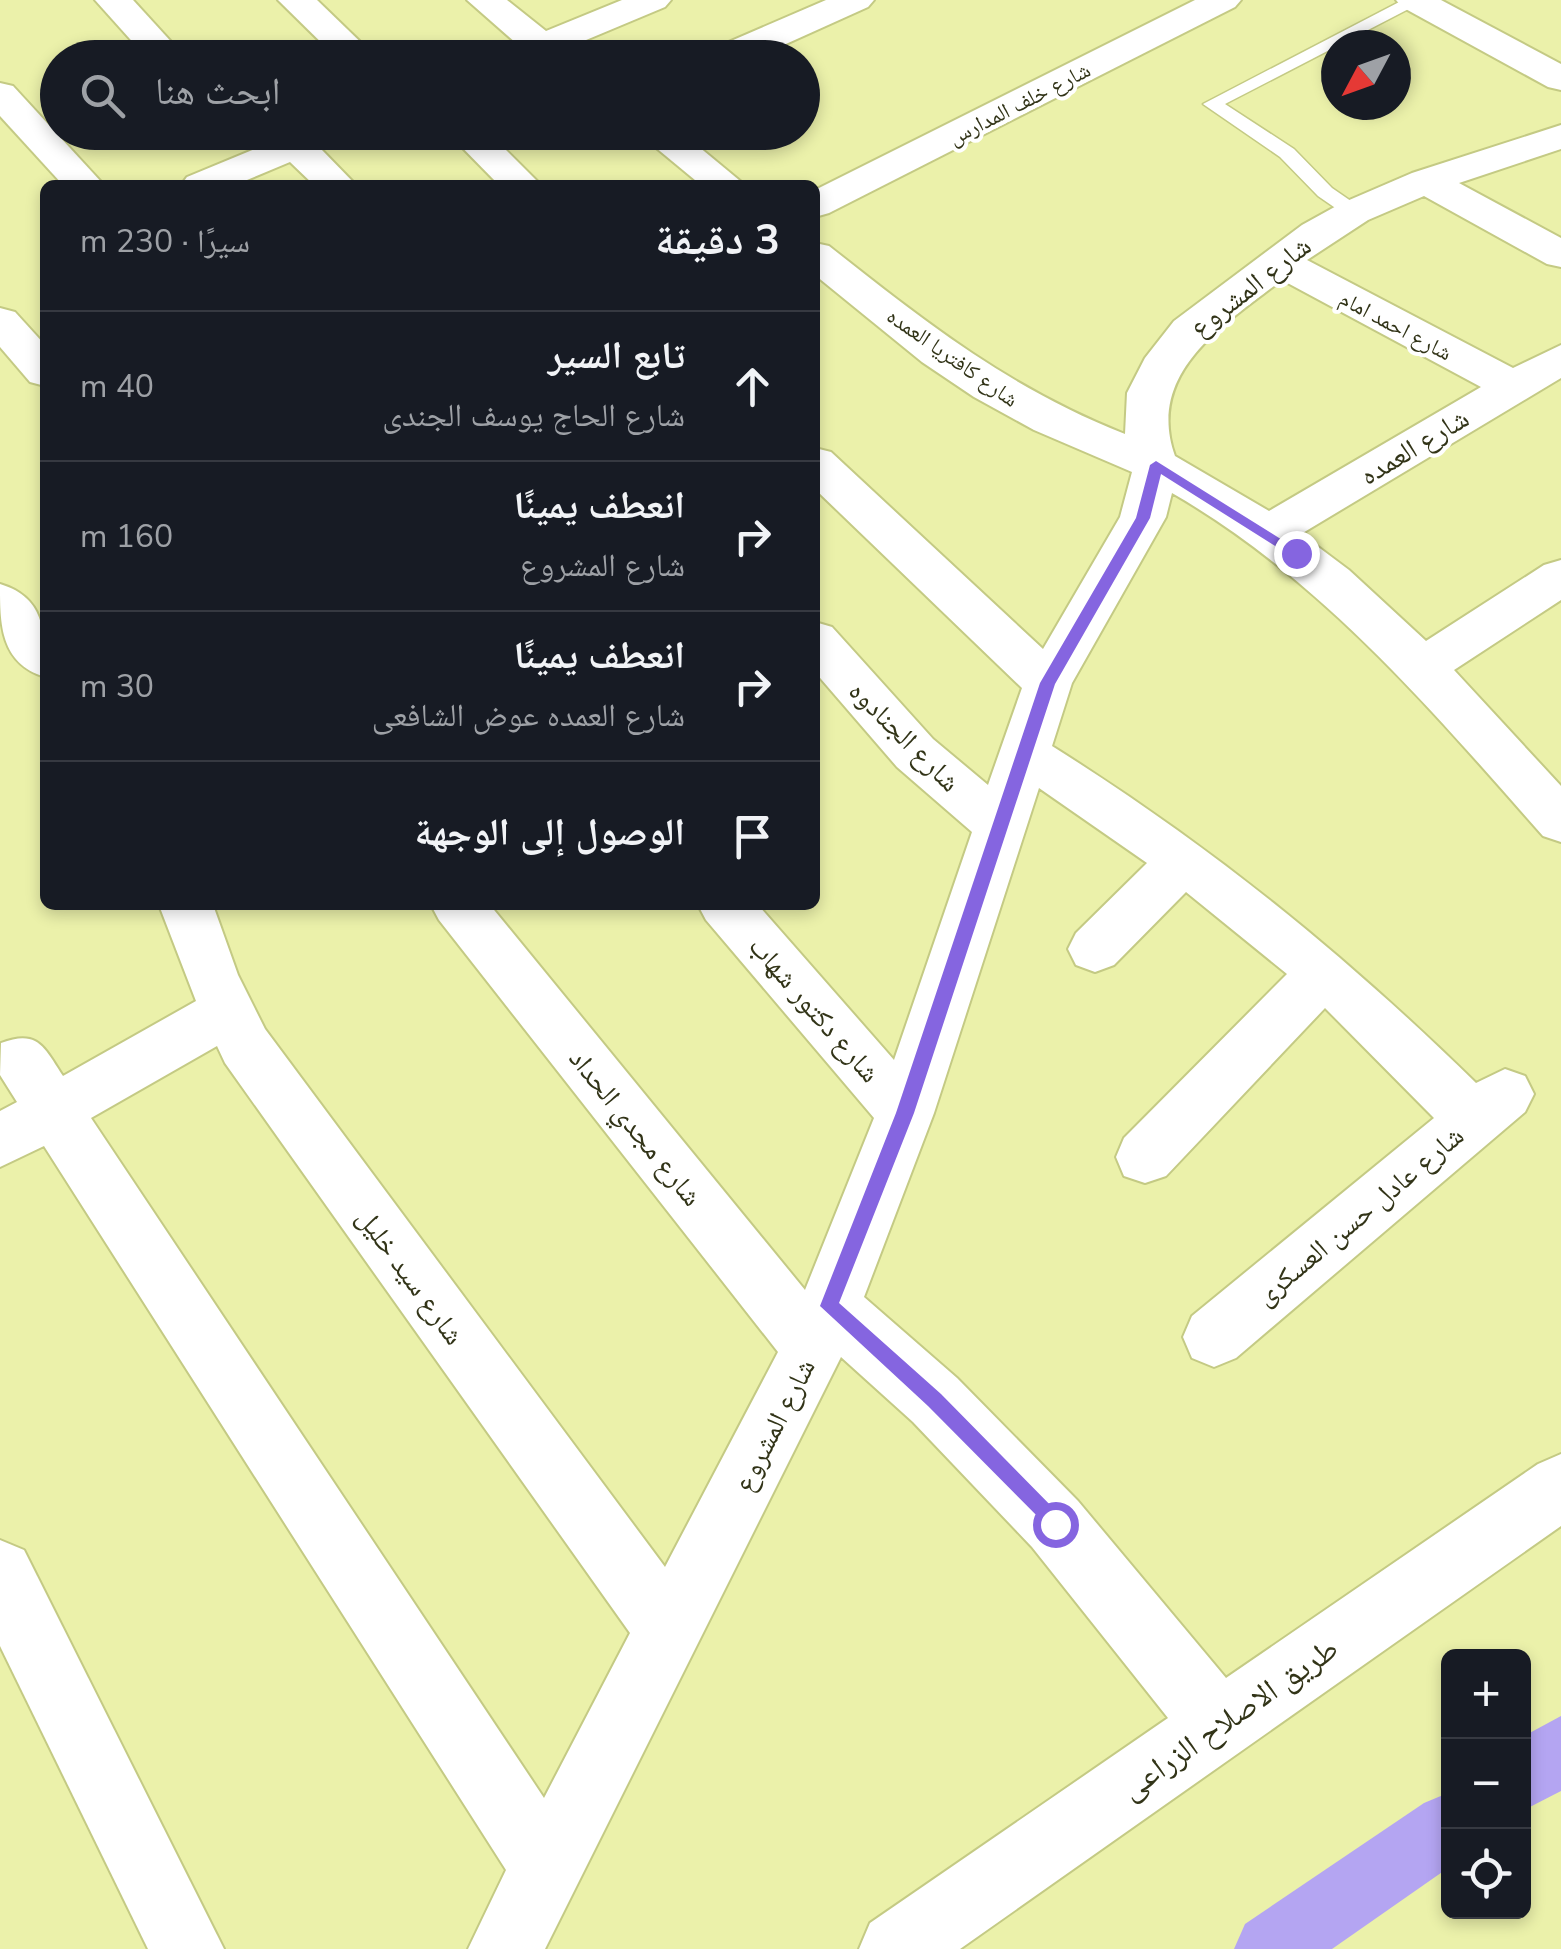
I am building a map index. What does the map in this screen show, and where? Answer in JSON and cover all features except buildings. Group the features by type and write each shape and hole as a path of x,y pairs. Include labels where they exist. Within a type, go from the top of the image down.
{"street":[{"path":"113,0 151,40"},
{"path":"296,0 339,40"},
{"path":"485,0 523,40"},
{"path":"565,40 653,0"},
{"path":"764,40 856,0"},
{"name":"شارع خلف المدارس","path":"820,202 1223,0"},
{"path":"1414,0 1561,79"},
{"path":"0,94 40,137"},
{"name":"شارع المشروع","path":"506,1949 821,1327 905,1113 1048,683 1143,518 1156,465 1148,428 1149,393 1160,368 1188,332 1279,262 1354,212 1426,181 1561,136"},
{"path":"52,150 79,180"},
{"path":"211,180 268,150"},
{"path":"293,150 330,180"},
{"path":"485,150 516,180"},
{"path":"679,150 718,180"},
{"path":"1426,181 1561,255"},
{"name":"شارع كافتريا العمده","path":"820,259 992,390 1054,422 1156,465 1267,533 1362,606 1422,666 1561,822"},
{"name":"شارع احمد امام","path":"1279,262 1514,388"},
{"path":"0,320 40,366"},
{"name":"شارع العمده","path":"1267,533 1561,359"},
{"path":"820,468 1048,683"},
{"path":"1422,666 1561,577"},
{"path":"0,601 40,653"},
{"name":"شارع الجنادوه","path":"820,646 914,753 1000,825"},
{"path":"1024,753 1184,860 1324,973 1145,1158"},
{"path":"1095,949 1184,860"},
{"name":"شارع سيد خليل","path":"188,910 226,1012 268,1080 669,1629"},
{"name":"شارع مجدي الحداد","path":"462,910 821,1327 935,1400 1055,1524 1218,1725"},
{"name":"شارع دكتور شهاب","path":"729,910 905,1113"},
{"name":"شارع عادل حسن العسكرى","path":"1214,1337 1489,1107 1324,973"},
{"path":"226,1012 25,1104 548,1869"},
{"name":"طريق الاصلاح الزراعى","path":"896,1949 1561,1487"},
{"path":"0,1574 186,1949"}],"lane":[{"path":"1354,212 1325,192 1287,152 1212,104 1414,0"}],"waterway":[{"path":"1531,1771 1561,1750"},
{"path":"1270,1949 1445,1829"}],"route":[{"path":"1055,1524 935,1400 829,1306 905,1113 1048,683 1143,518 1156,465 1227,506 1296,553"}]}
